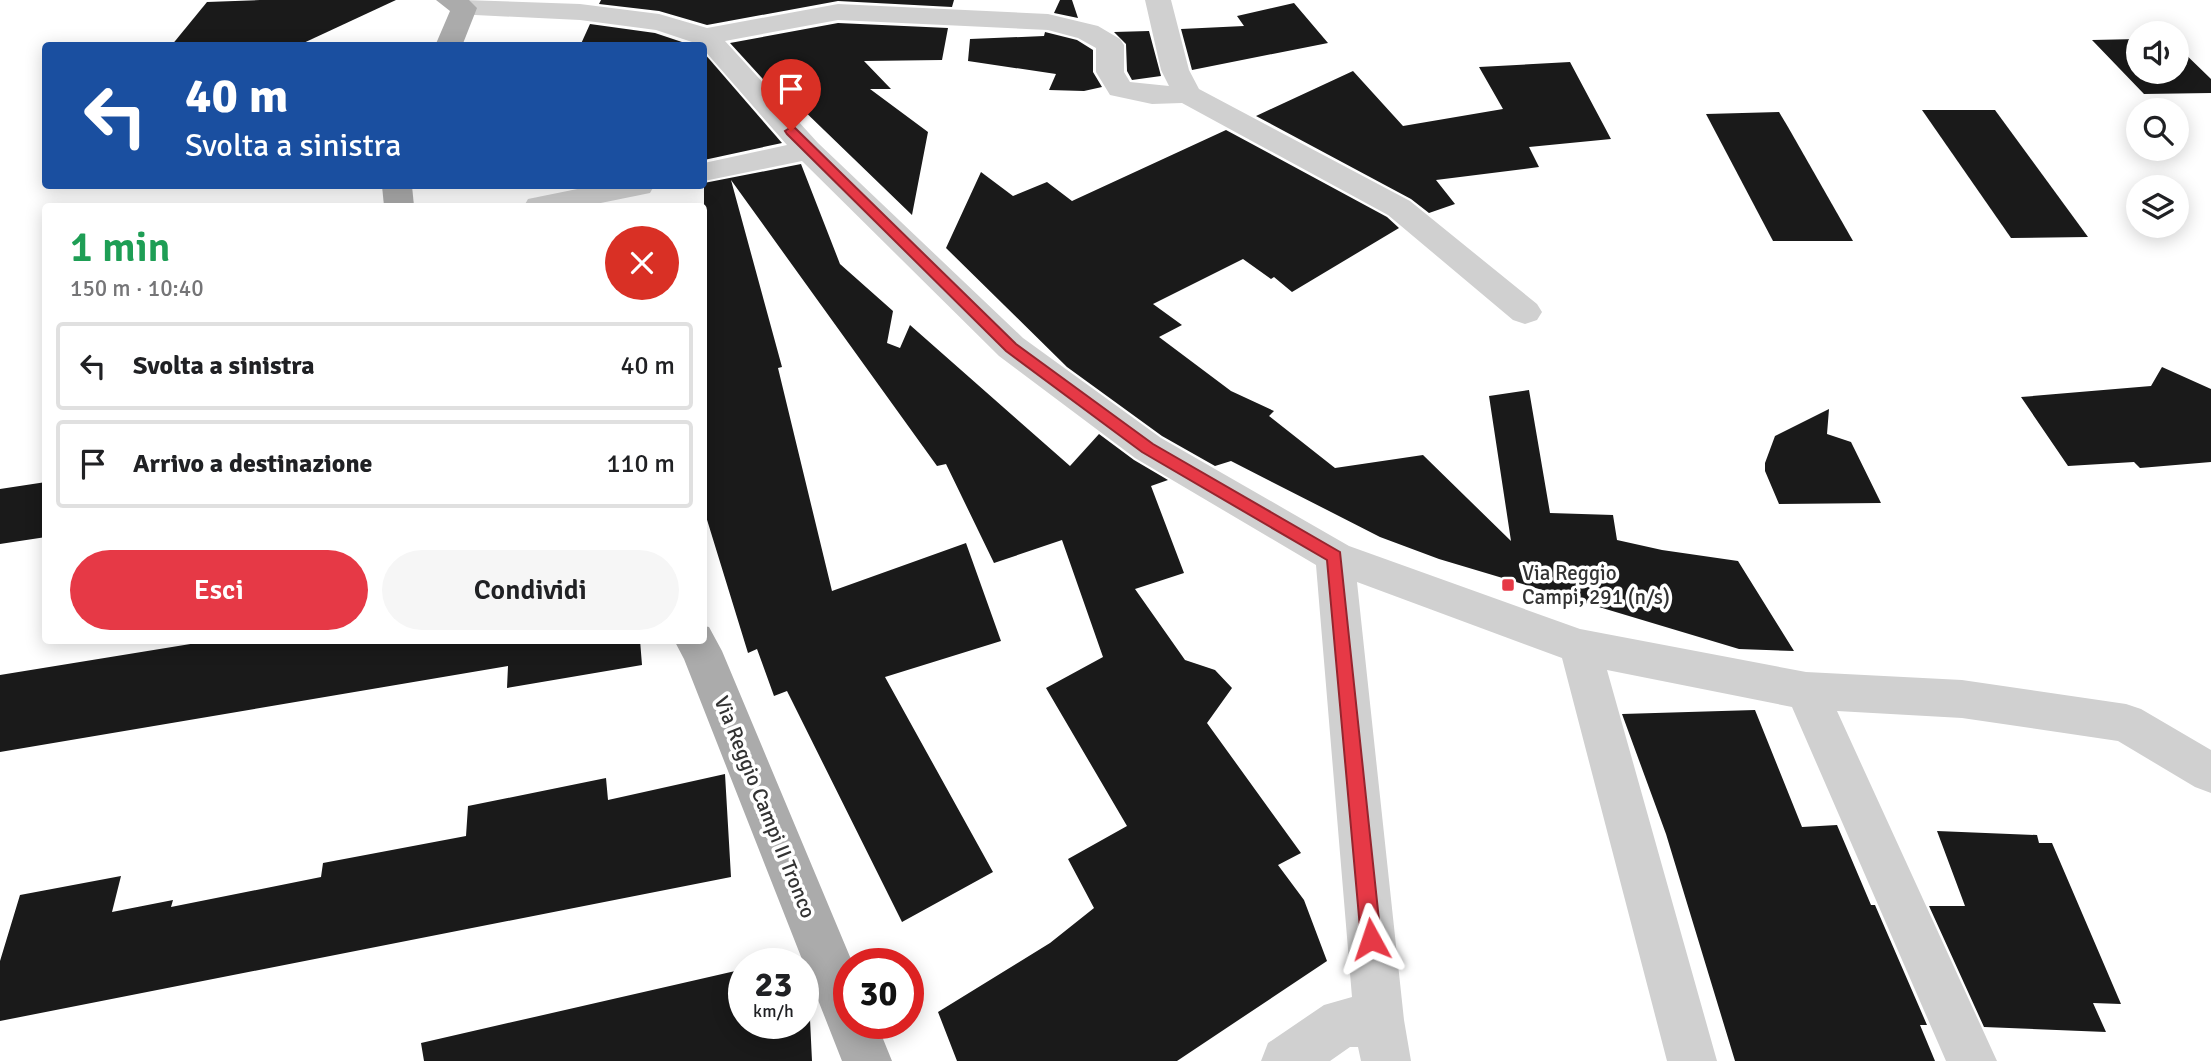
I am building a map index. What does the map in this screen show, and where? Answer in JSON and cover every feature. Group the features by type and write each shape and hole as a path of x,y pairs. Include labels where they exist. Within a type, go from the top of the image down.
{"main road":[{"path":"449,42 456,4"},
{"name":"Via Reggio Campi II Tronco","path":"697,644 833,976"},
{"path":"858,1039 867,1061"}],"street":[{"path":"1158,0 1175,70 1187,94"},
{"path":"456,4 583,6 659,22 706,36 873,7 1048,22 1088,33 1110,45 1110,72 1120,89 1152,95 1187,94 1399,208 1525,312"},
{"path":"706,36 808,150 1011,347 1147,448 1335,557 1580,647 1806,691 1962,699 2126,723 2211,773"},
{"path":"707,171 808,150"},
{"path":"554,203 624,189"},
{"path":"1286,1061 1342,1023 1382,1041 1335,557"},
{"path":"1580,647 1692,1061"},
{"path":"1806,691 1972,1061"}],"building":[{"path":"396,0 306,42 174,42 207,2"},
{"path":"601,0 954,0 952,7 838,1 707,25 659,11 599,4"},
{"path":"1060,0 1072,0 1078,18 1054,13"},
{"path":"1294,3 1328,43 1192,70 1181,29 1244,26 1237,16"},
{"path":"838,23 948,28 942,60 864,61 891,89 870,89 928,132 912,215 766,74 772,89 730,43"},
{"path":"590,24 655,33 682,42 582,42"},
{"path":"1149,31 1161,76 1132,80 1127,71 1126,44 1114,32"},
{"path":"1045,32 1077,40 1093,50 1093,72 1102,87 1084,91 1049,90 1056,74 968,61 970,39 1044,36"},
{"path":"2126,39 2126,75 2092,40"},
{"path":"707,56 782,143 707,159"},
{"path":"2189,58 2211,79 2211,93 2144,94 2134,84 2189,84"},
{"path":"1570,62 1611,139 1529,147 1539,167 1436,180 1455,204 1429,213 1411,199 1256,116 1353,71 1403,126 1503,109 1479,67"},
{"path":"1922,110 1995,110 2088,237 2011,238"},
{"path":"1779,112 1853,241 1773,241 1706,114"},
{"path":"1226,130 1387,217 1399,228 1292,292 1274,277 1271,279 1243,259 1153,304 1182,325 1159,337 1231,391 1274,411 1269,416 1335,468 1423,455 1511,541 1489,396 1529,390 1550,513 1613,515 1617,540 1662,550 1738,561 1794,651 1739,649 1439,559 1380,537 1231,461 1215,466 1162,436 1067,367 946,248 981,172 1013,196 1047,182 1072,201"},
{"path":"801,164 840,264 893,311 887,343 900,348 910,325 1070,466 1099,434 1134,460 1168,480 1151,486 1184,573 1135,589 1185,660 1215,670 1232,688 1207,723 1301,853 1278,865 1304,900 1327,961 1177,1061 957,1061 938,1012 1050,943 1094,908 1068,859 1127,826 1046,688 1103,657 1062,540 994,563 946,464 937,466 731,180 782,367 778,368 832,591 966,543 1001,641 885,677 993,872 902,922 787,691 774,696 757,649 748,653 707,520 707,203 704,203 704,189 707,189 707,182"},
{"path":"2162,367 2211,389 2211,462 2140,468 2134,462 2068,466 2021,397 2151,386"},
{"path":"1829,409 1827,434 1851,442 1881,503 1779,504 1765,471 1765,463 1775,436"},
{"path":"42,483 42,538 0,544 0,489"},
{"path":"190,644 640,644 642,665 507,688 508,666 0,752 0,675"},
{"path":"1755,710 1802,827 1837,825 1927,1025 1920,1025 1935,1061 1735,1061 1666,834 1622,714"},
{"path":"725,774 731,877 0,1021 0,961 20,895 121,876 112,912 173,900 171,907 321,877 323,863 466,836 468,806 606,778 608,800"},
{"path":"1937,831 2037,835 2039,843 2052,843 2121,1004 2093,1003 2106,1032 1984,1027 1929,906 1965,906"},
{"path":"728,973 728,1039 811,1039 812,1061 424,1061 421,1043"}],"place":[{"name":"Via Reggio Campi, 291 (n/s)","path":"1508,585"}],"route":[{"path":"791,131 1011,347 1147,448 1335,557 1371,939"}]}
